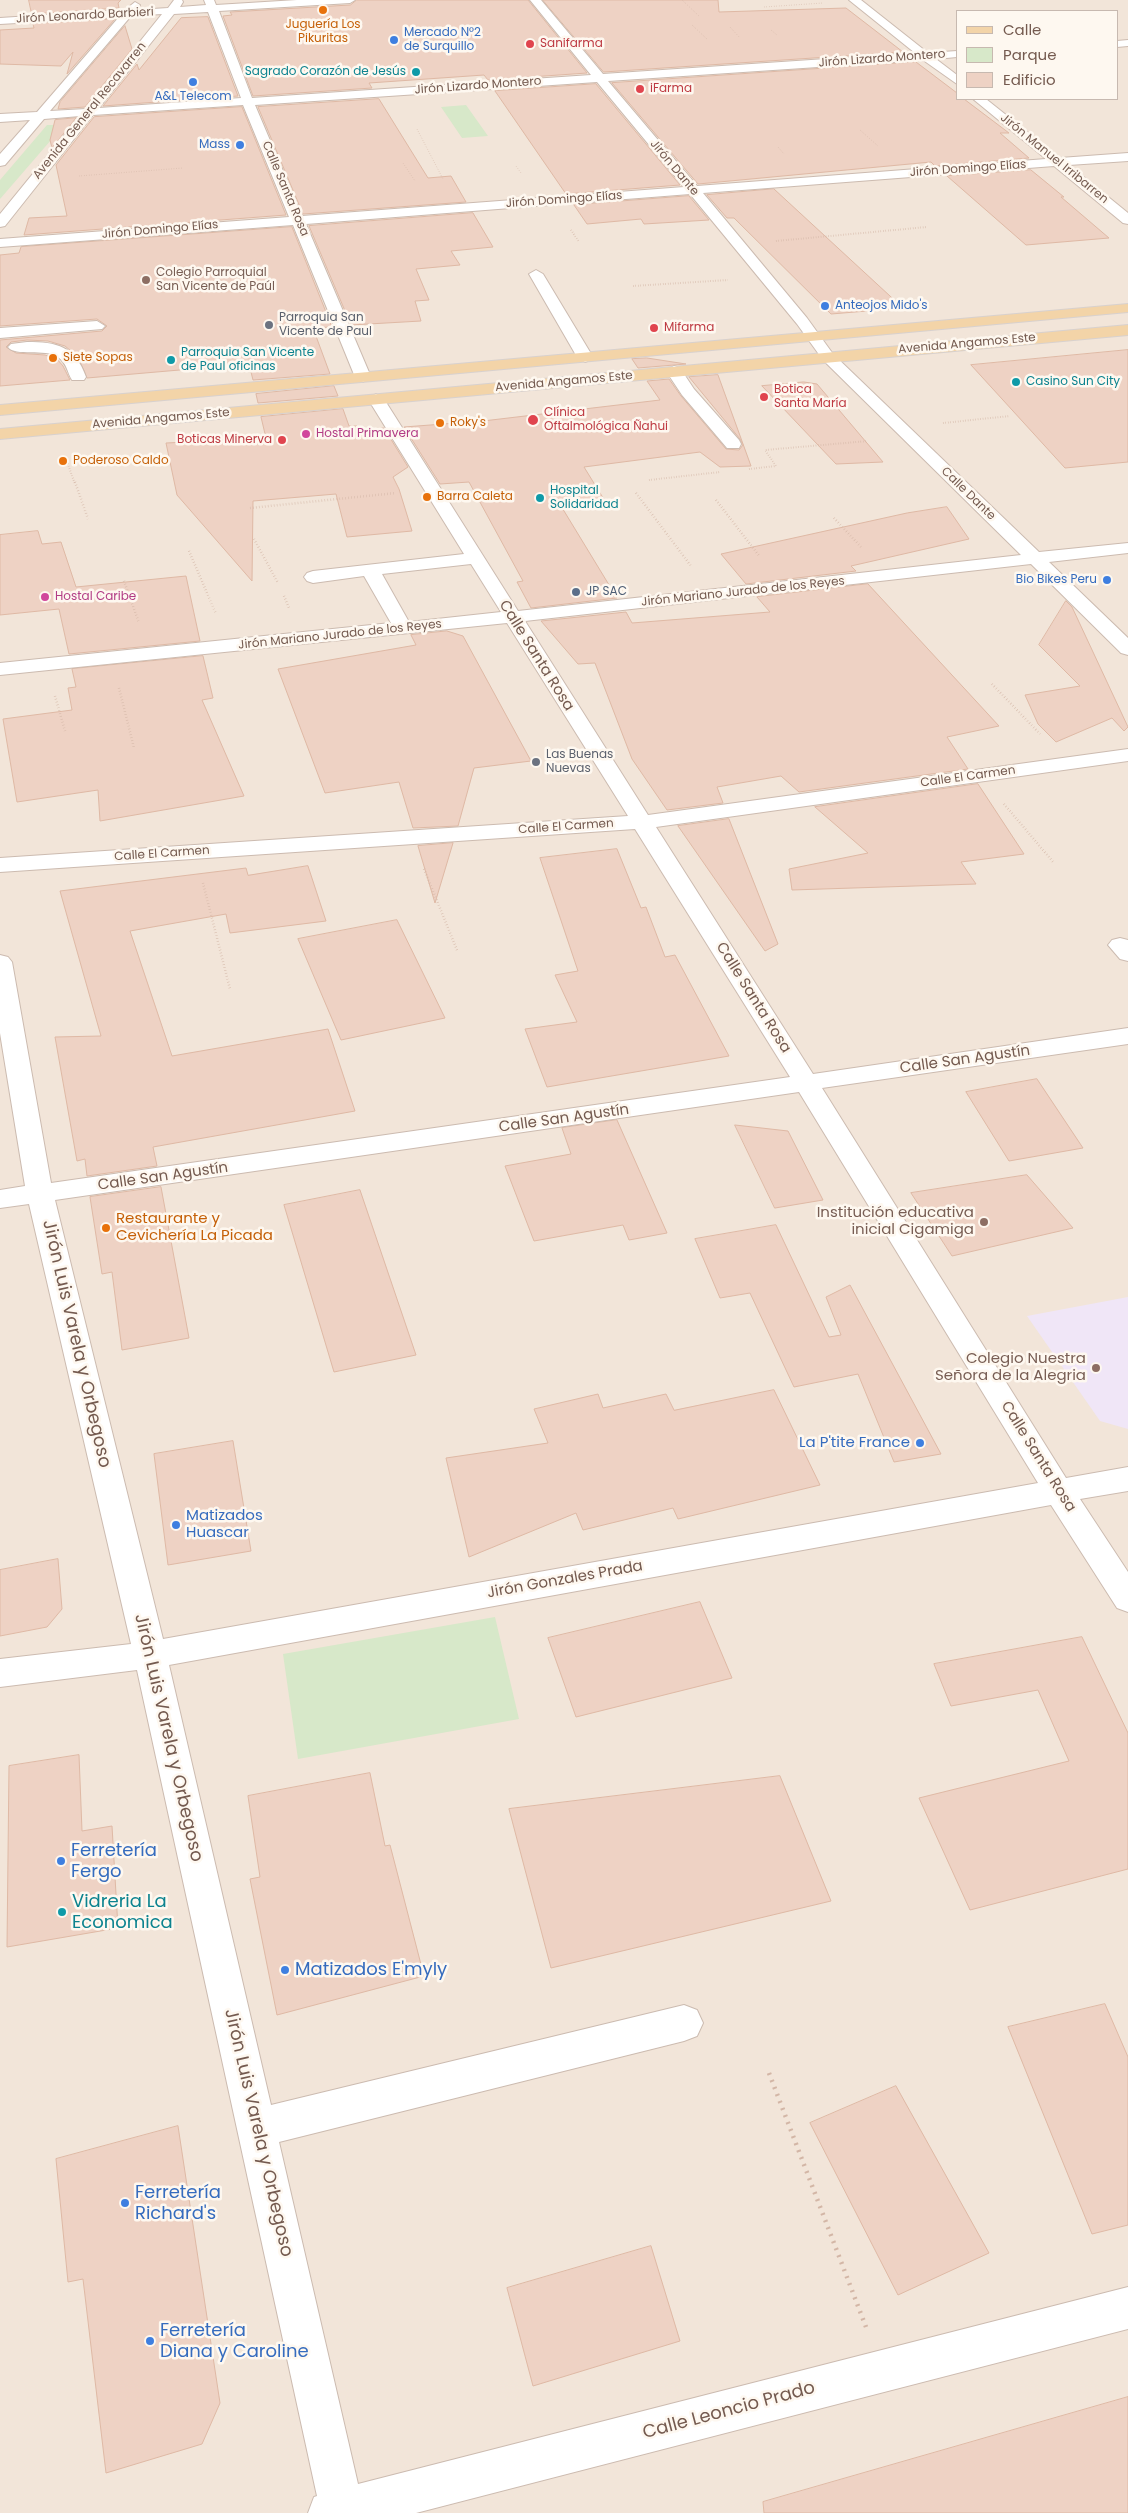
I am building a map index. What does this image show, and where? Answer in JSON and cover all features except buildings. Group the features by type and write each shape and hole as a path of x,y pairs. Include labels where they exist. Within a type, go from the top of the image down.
{"main road":[{"name":"Avenida Angamos Este","path":"0,410 1128,308"},
{"name":"Avenida Angamos Este","path":"0,434 1128,330"}],"street":[{"path":"0,162 140,0"},
{"name":"Avenida General Recavarren","path":"0,223 179,0"},
{"name":"Jirón Leonardo Barbieri","path":"0,21 21,14 128,13 170,11 210,4 350,0"},
{"name":"Jirón Dante","path":"534,0 802,321 811,336"},
{"path":"855,1 956,80"},
{"name":"Calle Santa Rosa","path":"210,4 248,102 363,377"},
{"name":"Jirón Lizardo Montero","path":"0,118 956,54"},
{"name":"Jirón Manuel Irribarren","path":"980,100 1128,220"},
{"name":"Jirón Domingo Elías","path":"0,243 1128,157"},
{"path":"536,274 585,357"},
{"path":"0,333 97,326"},
{"name":"Calle Dante","path":"811,336 828,357 1128,649"},
{"path":"0,348 35,346 54,348 67,354 75,365 78,377"},
{"path":"674,372 688,392 733,444"},
{"name":"Calle Santa Rosa","path":"376,399 511,617 806,1083 1059,1492 1128,1599"},
{"name":"Jirón Mariano Jurado de los Reyes","path":"0,669 511,617 1128,548"},
{"path":"313,577 474,558"},
{"path":"370,570 403,628"},
{"name":"Calle El Carmen","path":"0,865 642,822 1128,755"},
{"name":"Jirón Luis Varela y Orbegoso","path":"0,962 40,1195 150,1655 257,2128 339,2512"},
{"name":"Calle San Agustín","path":"0,1199 40,1195 1128,1036"},
{"name":"Jirón Gonzales Prada","path":"0,1673 150,1655 1128,1480"},
{"path":"257,2128 684,2023"},
{"name":"Calle Leoncio Prado","path":"339,2512 1128,2308"}],"path":[{"path":"682,0 699,16"},
{"path":"764,7 855,1"},
{"path":"417,129 459,208"},
{"path":"37,177 64,177 183,168"},
{"path":"736,244 927,227"},
{"path":"633,286 765,278"},
{"path":"746,469 776,466 765,450 1010,416"},
{"path":"55,428 88,519"},
{"path":"649,480 727,471"},
{"path":"250,508 431,489"},
{"path":"636,493 712,595"},
{"path":"716,500 783,587"},
{"path":"189,551 215,614 237,612 249,644"},
{"path":"124,581 149,654"},
{"path":"111,658 134,748"},
{"path":"992,684 1068,764"},
{"path":"979,776 1054,862"},
{"path":"411,837 457,950"},
{"path":"195,852 230,989"},
{"path":"769,2073 882,2371"}],"shaded area":[{"path":"0,0 1128,0 1128,2513 0,2513"},
{"name":"Colegio Nuestra Señora de la Alegria","path":"1128,1297 1128,1429 1100,1421 1027,1316"}],"green space":[{"path":"466,105 488,136 462,138 441,107"},
{"path":"47,125 64,125 0,199 0,180"},
{"path":"495,1617 519,1719 298,1759 283,1654"}],"place":[{"name":"Juguería Los Pikuritas","path":"323,10"},
{"name":"Mercado N°2 de Surquillo","path":"394,40"},
{"name":"Sanifarma","path":"530,44"},
{"name":"Sagrado Corazón de Jesús","path":"416,72"},
{"name":"A&L Telecom","path":"193,82"},
{"name":"iFarma","path":"640,89"},
{"name":"Mass","path":"240,145"},
{"name":"Colegio Parroquial San Vicente de Paúl","path":"146,280"},
{"name":"Anteojos Mido's","path":"825,306"},
{"name":"Parroquia San Vicente de Paul","path":"269,325"},
{"name":"Mifarma","path":"654,328"},
{"name":"Siete Sopas","path":"53,358"},
{"name":"Parroquia San Vicente de Paul oficinas","path":"171,360"},
{"name":"Casino Sun City","path":"1016,382"},
{"name":"Botica Santa María","path":"764,397"},
{"name":"Clínica Oftalmológica Ñahui","path":"533,420"},
{"name":"Roky's","path":"440,423"},
{"name":"Hostal Primavera","path":"306,434"},
{"name":"Boticas Minerva","path":"282,440"},
{"name":"Poderoso Caldo","path":"63,461"},
{"name":"Barra Caleta","path":"427,497"},
{"name":"Hospital Solidaridad","path":"540,498"},
{"name":"Bio Bikes Peru","path":"1107,580"},
{"name":"JP SAC","path":"576,592"},
{"name":"Hostal Caribe","path":"45,597"},
{"name":"Las Buenas Nuevas","path":"536,762"},
{"name":"Institución educativa inicial Cigamiga","path":"984,1222"},
{"name":"Restaurante y Cevichería La Picada","path":"106,1228"},
{"name":"Colegio Nuestra Señora de la Alegria","path":"1096,1368"},
{"name":"La P'tite France","path":"920,1443"},
{"name":"Matizados Huascar","path":"176,1525"},
{"name":"Ferretería Fergo","path":"61,1861"},
{"name":"Vidreria La Economica","path":"62,1912"},
{"name":"Matizados E'myly","path":"285,1970"},
{"name":"Ferretería Richard's","path":"125,2203"},
{"name":"Ferretería Diana y Caroline","path":"150,2341"}]}
